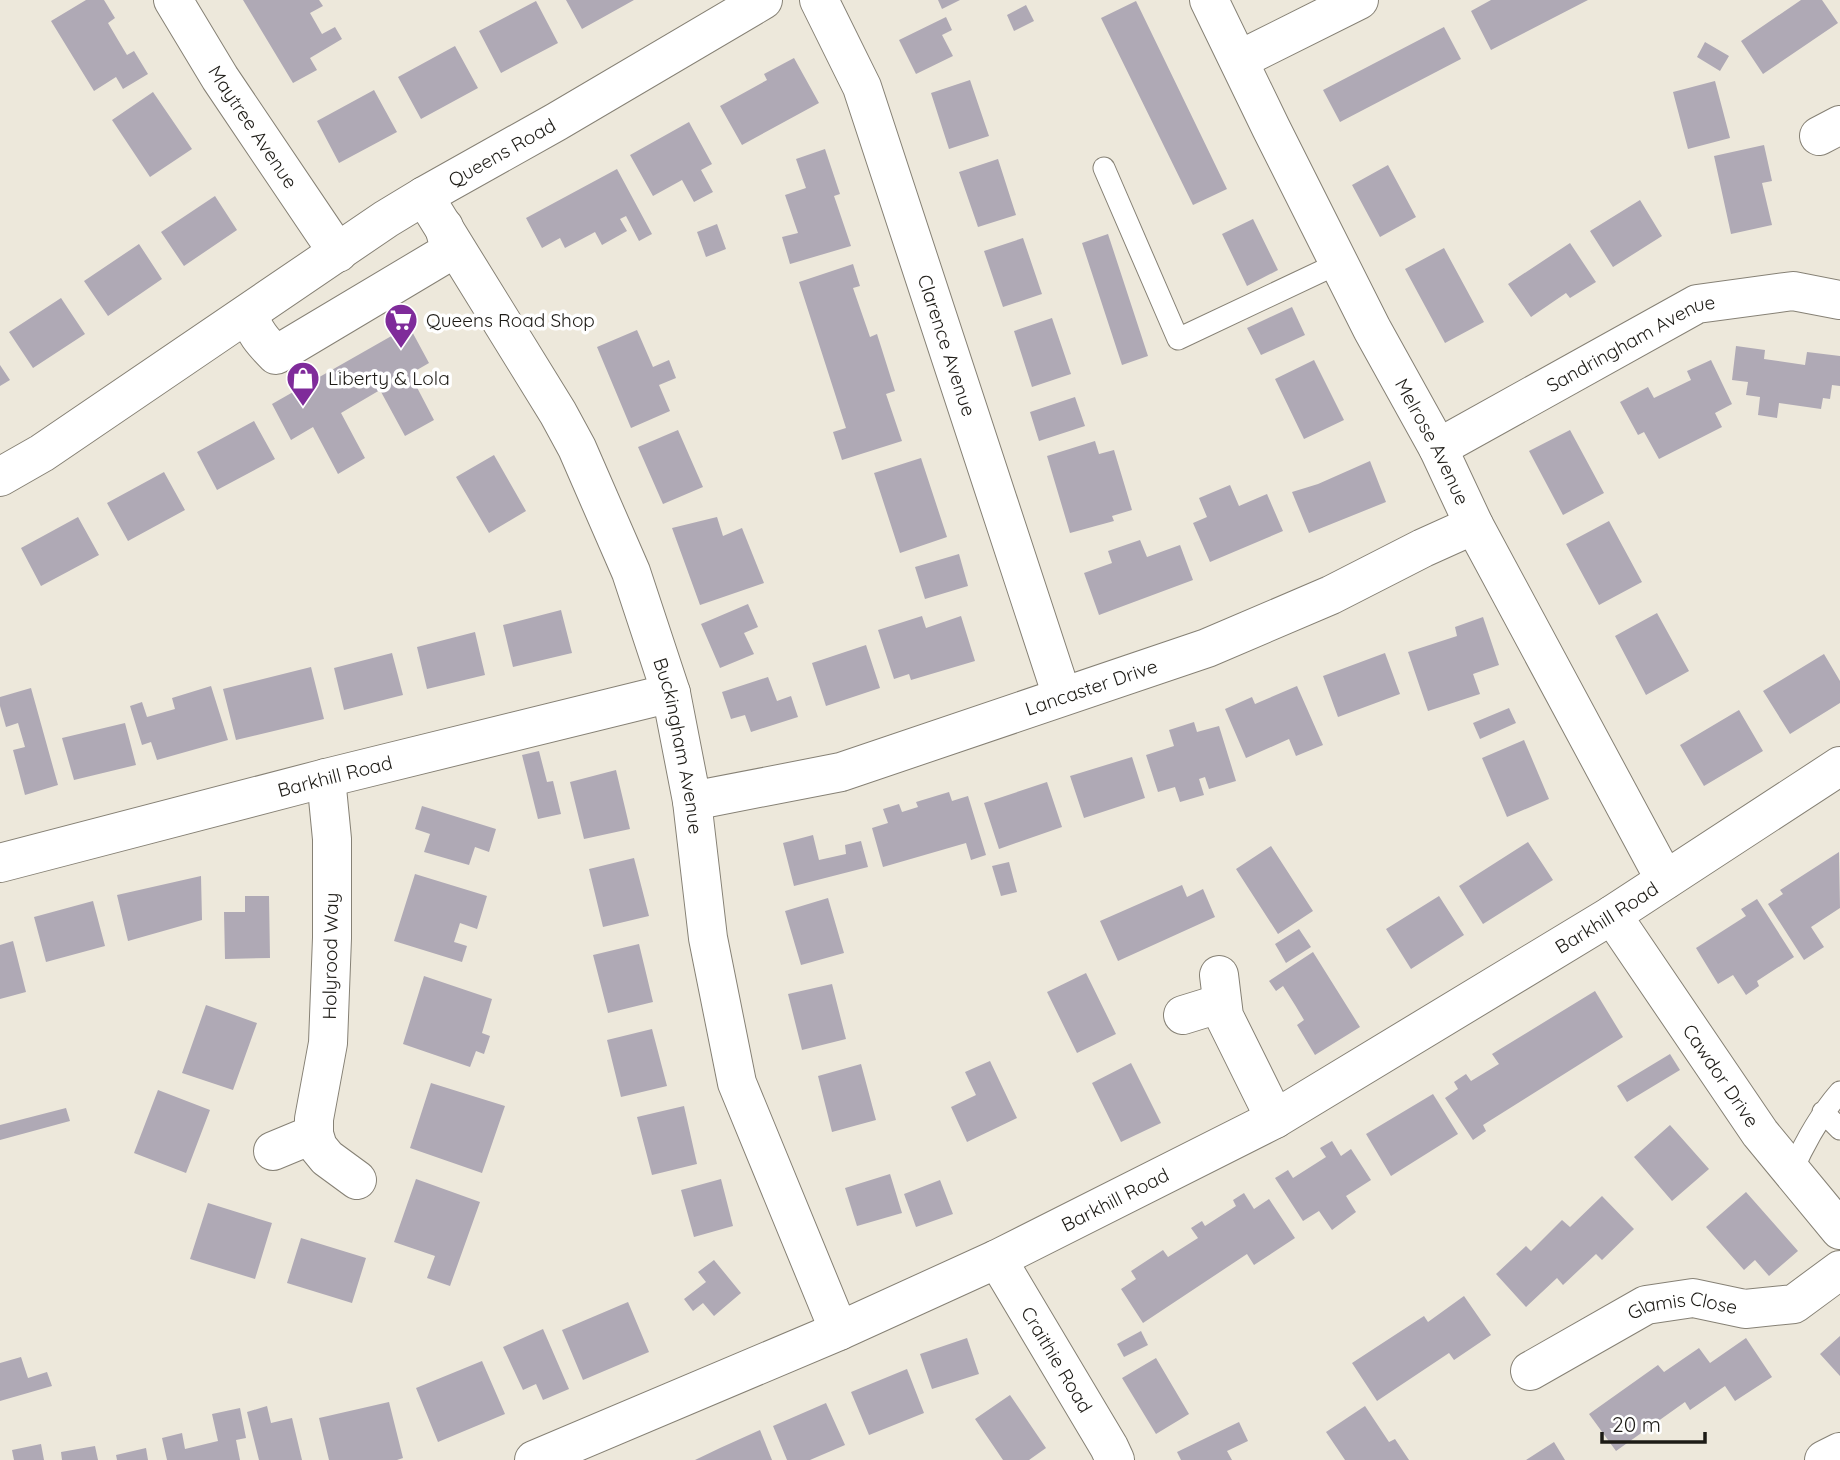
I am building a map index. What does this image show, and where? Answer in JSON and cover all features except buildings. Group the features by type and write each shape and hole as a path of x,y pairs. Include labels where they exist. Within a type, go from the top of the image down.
{"street":[{"name":"Maytree Avenue","path":"173,0 220,78 338,253"},
{"name":"Queens Road","path":"0,477 42,453 424,195 556,122 763,0"},
{"name":"Clarence Avenue","path":"818,0 862,87 1062,696"},
{"name":"Melrose Avenue","path":"1209,0 1372,329 1438,448 1474,525 1665,880"},
{"path":"1239,60 1359,0"},
{"name":"Buckingham Avenue","path":"424,195 453,249 558,413 577,448 631,572 671,694 692,801 708,938 737,1083 839,1331"},
{"path":"249,313 251,325 276,355 453,249"},
{"name":"Sandringham Avenue","path":"1438,448 1697,304 1793,291 1840,300"},
{"name":"Lancaster Drive","path":"692,801 841,772 1207,648 1331,595 1474,525"},
{"name":"Barkhill Road","path":"0,863 326,778 671,694"},
{"path":"1665,880 1840,766"},
{"name":"Holyrood Way","path":"314,1134 314,1119 328,1043 332,939 332,839 326,778"},
{"name":"Barkhill Road","path":"534,1460 839,1331 997,1259 1275,1119 1612,915 1665,880"},
{"name":"Cawdor Drive","path":"1612,915 1760,1133 1840,1230"},
{"path":"1184,1016 1221,989 1224,1016 1275,1119"},
{"path":"273,1151 314,1134 318,1147 327,1158 357,1180"},
{"name":"Craithie Road","path":"997,1259 1115,1460"},
{"name":"Glamis Close","path":"1530,1371 1646,1305 1693,1298 1745,1309 1794,1304 1840,1270"},
{"path":"1824,1460 1840,1452"}],"lane":[{"path":"1104,168 1178,339 1339,262"},
{"path":"1792,1171 1804,1143 1823,1112 1840,1092"},
{"path":"1823,1112 1840,1129"}],"place":[{"name":"Queens Road Shop","path":"401,350"},
{"name":"Liberty & Lola","path":"303,408"}]}
